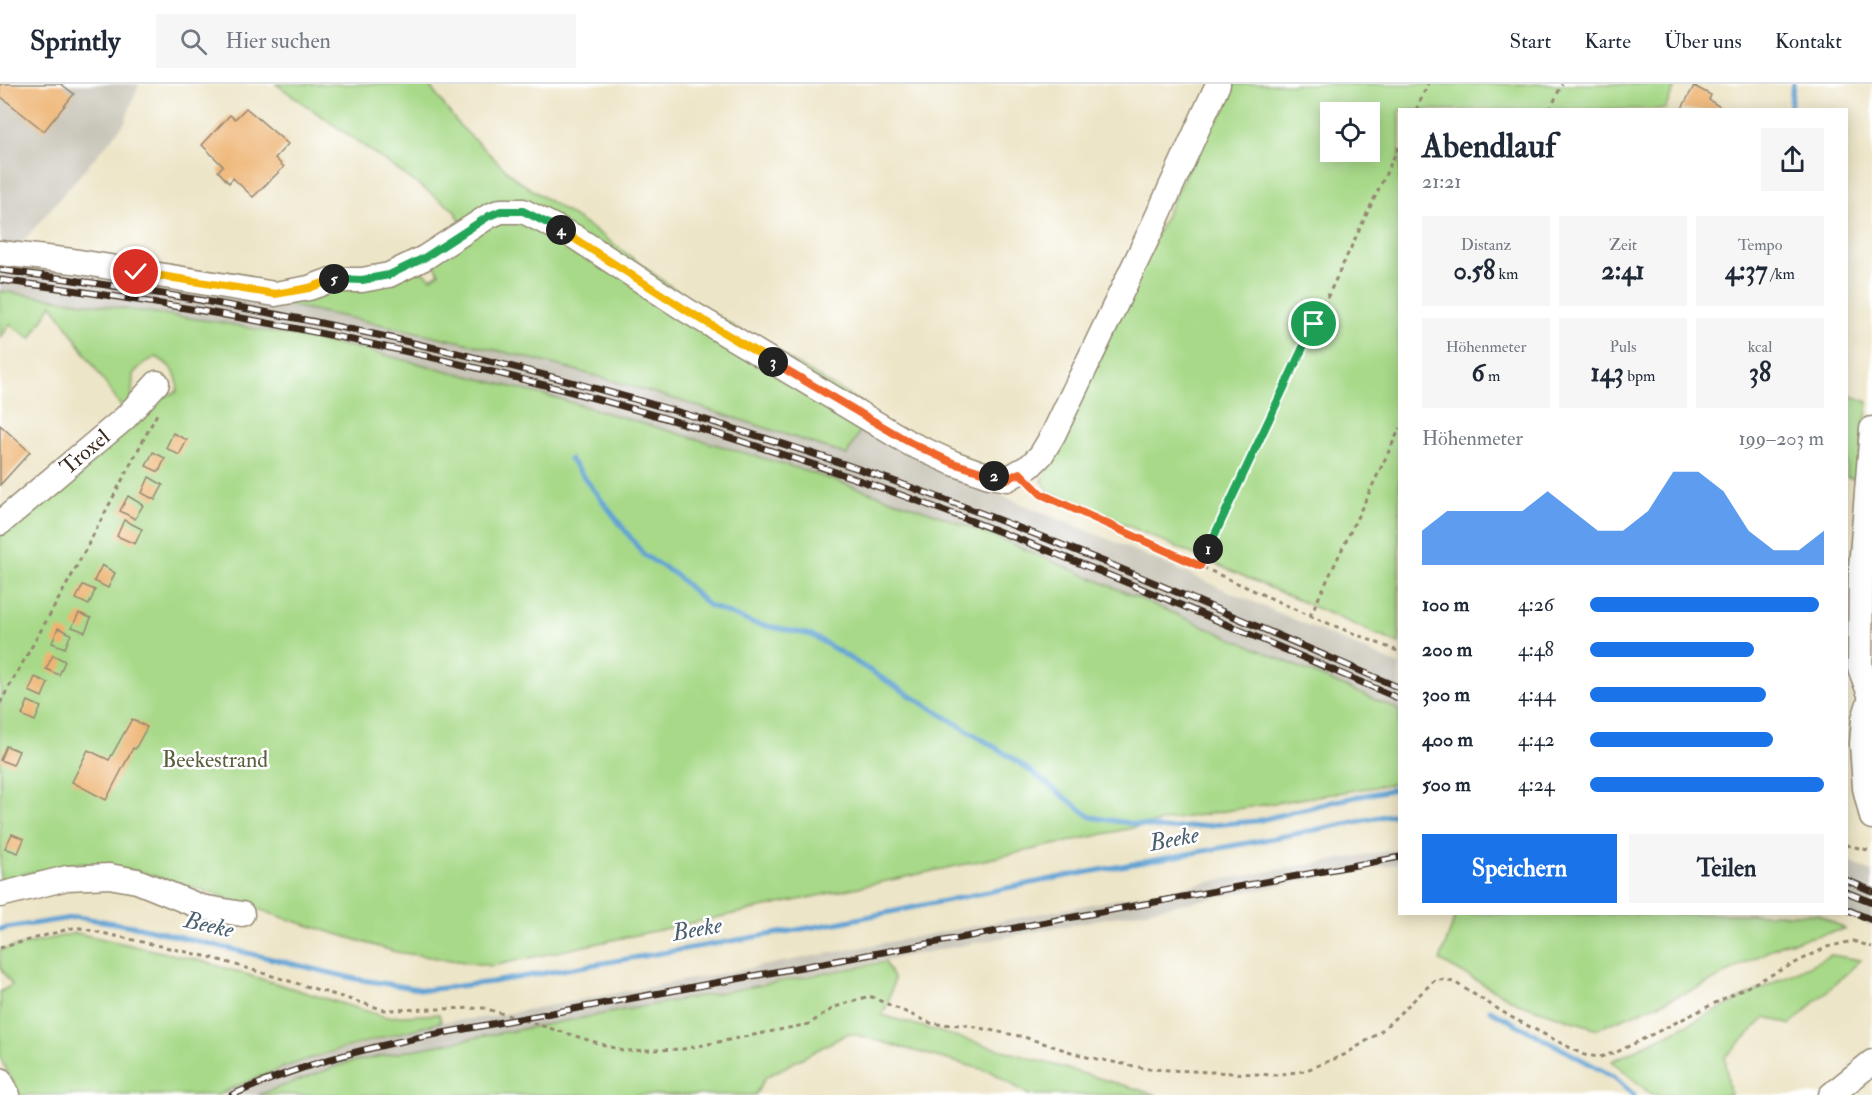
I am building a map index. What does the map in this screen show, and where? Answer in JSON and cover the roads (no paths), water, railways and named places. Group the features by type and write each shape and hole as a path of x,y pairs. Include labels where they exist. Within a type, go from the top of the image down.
{"street":[{"path":"0,253 73,261 275,294 309,288 331,280 362,280 389,275 424,258 489,216 501,211 523,211 575,237 686,310 909,442 953,463 989,476 1007,479 1030,466 1041,455 1053,435 1154,225 1218,84"},
{"name":"Troxel","path":"2,516 125,418 158,383"},
{"path":"1872,429 1861,567 1860,668 1872,696 1864,719 1862,744 1865,788 1872,817"},
{"path":"0,895 67,878 109,876 137,881 201,907 242,914"},
{"path":"1831,1095 1872,1062"},
{"path":"0,1080 8,1095"}],"waterway":[{"name":"Beeke","path":"1790,108 1793,84"},
{"path":"570,459 644,555 676,575 708,605 752,623 812,635 1014,759 1091,817 1166,829 1257,821 1398,788"},
{"name":"Beeke","path":"0,929 77,917 139,927 356,979 426,990 492,982 837,923 1056,878 1398,813"},
{"path":"1490,1010 1614,1077 1634,1095"}],"railway":[{"path":"0,270 217,303 431,347 538,373 749,433 922,491 1060,544 1398,687"},
{"path":"0,280 217,313 431,357 538,383 749,443 853,478 1060,555 1398,698"},
{"path":"232,1095 278,1076 325,1061 421,1037 1398,857"},
{"path":"1848,881 1872,891"},
{"path":"1848,893 1872,902"},
{"path":"1848,910 1872,920"}],"park label":[{"name":"Beekestrand","path":"215,760"}]}
